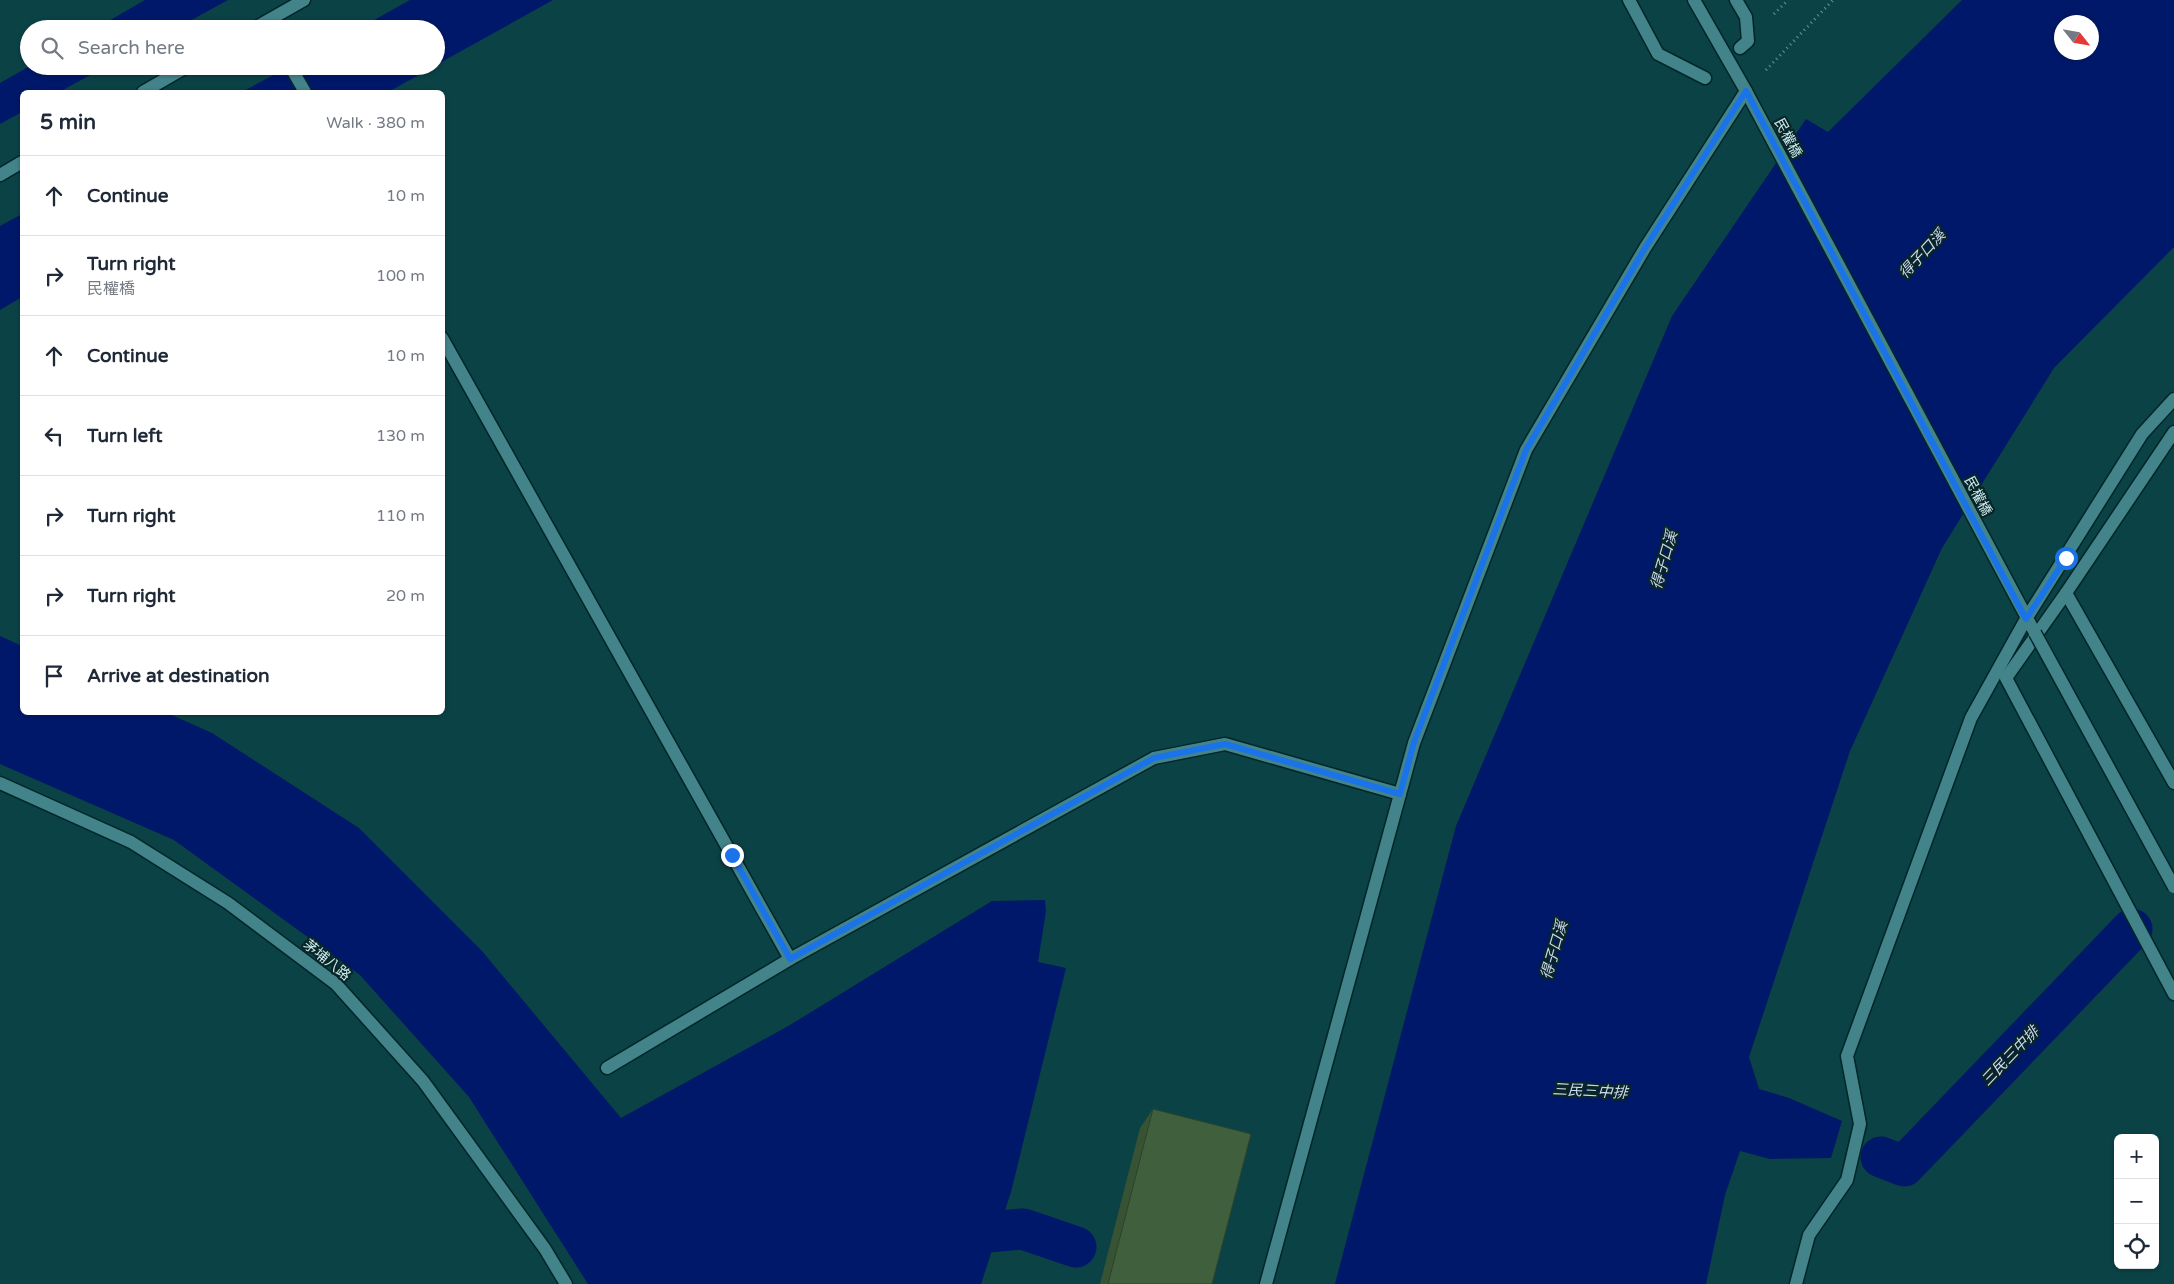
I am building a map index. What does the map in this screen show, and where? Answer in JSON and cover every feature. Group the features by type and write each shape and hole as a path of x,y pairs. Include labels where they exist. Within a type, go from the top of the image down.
{"street":[{"path":"274,20 304,0"},
{"path":"1629,0 1658,54 1705,78"},
{"name":"民權橋","path":"1694,0 1746,91 2026,619 2174,887"},
{"path":"1736,0 1746,17 1748,42 1740,48"},
{"path":"146,90 172,75"},
{"path":"295,75 304,90"},
{"path":"1266,1284 1414,742 1526,450 1645,248 1746,91"},
{"path":"0,175 20,163"},
{"path":"445,343 790,959"},
{"path":"1796,1284 1809,1235 1847,1180 1860,1124 1847,1056 1971,718 2026,619 2142,434 2174,400"},
{"path":"2174,432 2066,593 2006,678 2174,994"},
{"path":"2066,593 2174,783"},
{"path":"607,1068 790,959 1154,758 1225,744 1400,794"},
{"name":"茅埔八路","path":"0,783 131,842 228,903 336,984 422,1081 545,1249 566,1284"}],"path":[{"path":"1746,91 1833,0"}],"water":[{"path":"145,0 228,0 191,20 111,20"},
{"path":"410,0 553,0 445,60 445,20 374,20"},
{"name":"得子口溪","path":"1962,0 2174,0 2174,247 2054,368 1942,548 1850,751 1749,1057 1759,1089 1789,1098 1842,1121 1831,1158 1770,1159 1740,1151 1725,1195 1706,1284 1335,1284 1456,826 1672,316 1806,119 1828,132"},
{"path":"20,72 20,75 90,75 63,90 20,90 20,113 0,124 0,83"},
{"path":"273,75 419,75 392,90 246,90"},
{"path":"20,215 20,298 0,310 0,226"},
{"path":"0,636 20,645 20,715 172,715 212,733 359,828 482,951 621,1118 790,1025 992,901 1045,900 1046,911 1038,962 1066,968 1011,1192 981,1284 588,1284 469,1097 360,975 174,840 0,764"}],"building":[{"path":"1153,1109 1251,1134 1212,1284 1108,1284"}],"waterway":[{"name":"三民三中排","path":"1881,1157 1904,1166 2132,929"},
{"path":"941,1236 1023,1229 1076,1247"}],"route":[{"path":"732,855 790,959 1154,758 1225,744 1400,794 1414,742 1526,450 1645,248 1746,91 2026,619 2066,558"}]}
